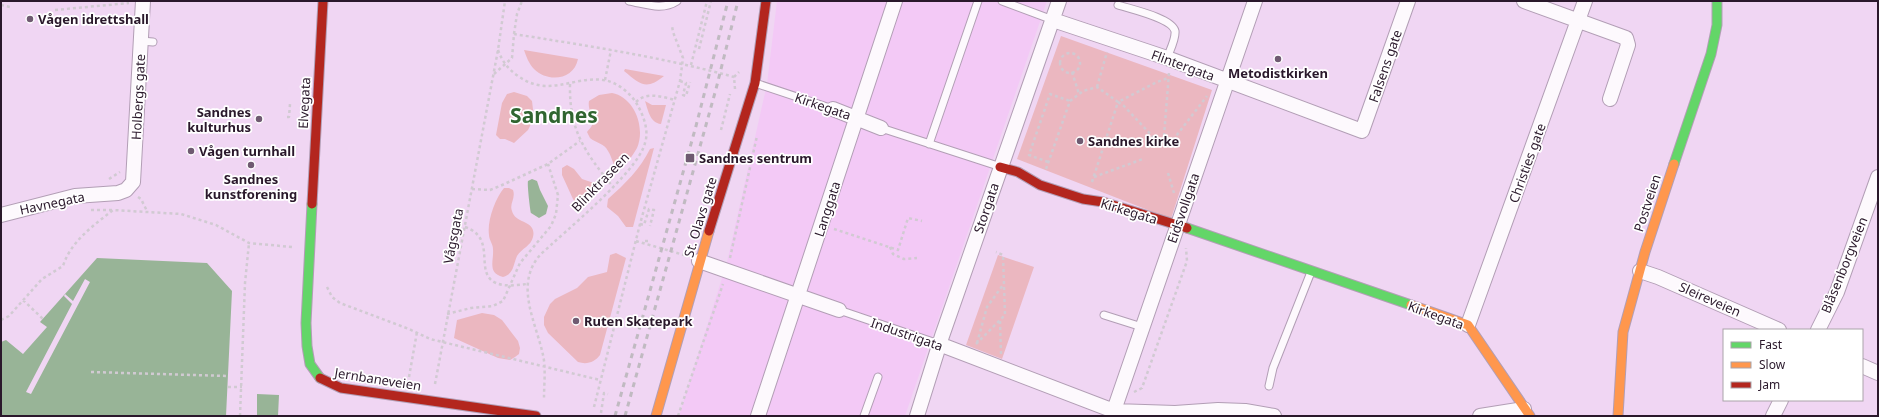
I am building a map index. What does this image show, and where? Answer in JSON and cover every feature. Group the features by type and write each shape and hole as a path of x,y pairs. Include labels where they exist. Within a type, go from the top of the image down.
{"street":[{"name":"Holbergs gate","path":"126,190 133,182 147,41 143,1"},
{"name":"Elvegata","path":"312,207 323,1"},
{"name":"St. Olavs gate","path":"656,416 693,259 755,83 766,1"},
{"name":"Langgata","path":"758,416 895,1"},
{"name":"Storgata","path":"917,416 939,344 1059,1"},
{"name":"Eidsvollgata","path":"1113,413 1255,1"},
{"name":"Falsens gate","path":"1362,131 1408,1"},
{"path":"1524,1 1626,38 1628,45 1610,99"},
{"name":"Christies gate","path":"1468,326 1585,1"},
{"name":"Postveien","path":"1618,416 1623,332 1645,252 1711,54 1717,25 1717,1"},
{"name":"Flintergata","path":"1053,20 1112,39 1362,131"},
{"name":"Kirkegata","path":"833,109 857,117 881,128"},
{"name":"Kirkegata","path":"1000,167 1018,172 1040,185 1083,199 1103,202 1177,225 1468,326 1527,412"},
{"name":"Blåsenborgveien","path":"1818,329 1837,292 1878,177"},
{"name":"Havnegata","path":"1,215 75,196 118,193 126,190"},
{"name":"Jernbaneveien","path":"312,207 306,323 309,361 312,371 327,384 341,388 536,416"},
{"name":"Industrigata","path":"693,259 839,310"},
{"name":"Sleireveien","path":"1640,271 1658,277 1777,329"},
{"name":"Industrigata","path":"939,344 1113,413 1176,413 1218,410 1245,411 1274,416"},
{"path":"1863,366 1878,373"},
{"path":"1773,416 1780,401"},
{"path":"1480,416 1527,412"}],"lane":[{"path":"629,1 662,7 671,5 677,1"},
{"path":"929,144 978,1"},
{"name":"Flintergata","path":"1002,1 1053,20"},
{"path":"1118,5 1168,22 1175,29 1170,60"},
{"name":"Kirkegata","path":"755,83 833,109"},
{"name":"Kirkegata","path":"881,128 1000,167"},
{"path":"1270,386 1273,368 1284,344 1311,272"},
{"name":"Industrigata","path":"839,310 939,344"},
{"path":"1104,315 1142,328"},
{"path":"864,416 878,377"}],"path":[{"path":"55,10 132,3 132,1"},
{"path":"505,1 498,50 505,65 522,79 531,83 553,86 593,80 605,80 611,50"},
{"path":"493,74 512,58 517,14 522,1"},
{"path":"691,65 707,1"},
{"path":"699,49 711,1"},
{"path":"1,5 10,7"},
{"path":"594,407 640,224 680,81 683,64 681,52 672,26"},
{"path":"514,34 691,65 734,77"},
{"path":"1097,87 1112,39"},
{"name":"Vågsgata","path":"432,400 498,50"},
{"path":"1068,54 1077,56 1080,65 1076,70 1067,72 1062,69 1061,60 1068,54"},
{"path":"1056,58 1061,60"},
{"path":"1164,136 1170,60"},
{"path":"1072,72 1079,94"},
{"path":"1098,188 1091,185 1118,102 1168,78"},
{"name":"Blinktraseen","path":"544,398 543,353 530,306 527,284 531,268 540,255 612,187 636,162 645,143 646,124 636,102 625,90 605,80"},
{"path":"680,81 686,83 682,95 686,96 690,82"},
{"path":"570,84 571,111 580,141 589,157 612,187"},
{"path":"1040,185 1070,101 1079,94 1097,87"},
{"path":"1097,87 1124,106 1154,138"},
{"path":"1048,162 1029,155 1050,94 1070,101"},
{"path":"1173,140 1208,94"},
{"path":"636,102 640,98 653,95 675,100"},
{"path":"289,117 290,104"},
{"path":"678,416 727,271 758,133"},
{"path":"472,189 490,190 548,164 580,141"},
{"path":"1094,177 1143,159"},
{"path":"447,314 499,304 506,296 520,263 551,226 556,214 558,195 548,164"},
{"path":"107,180 122,170"},
{"path":"1168,173 1175,194"},
{"path":"640,224 644,225 649,209 654,210 650,226"},
{"path":"1,320 9,316 42,279 63,266 66,255 86,232 113,210 181,214 216,225 249,242 292,247"},
{"path":"822,225 898,250 908,218 922,221"},
{"path":"465,227 477,233 484,244 487,276 496,283 510,285 527,284"},
{"path":"636,241 693,259"},
{"path":"649,241 645,241 650,246"},
{"path":"240,416 245,283 249,242"},
{"path":"890,247 893,254 904,259 917,258"},
{"path":"1130,395 1142,388 1156,351 1187,261 1186,247"},
{"path":"974,346 1005,314 1003,255 996,252"},
{"path":"326,284 332,297 340,303 417,332 430,339 600,380"},
{"path":"977,343 987,307 1004,284"},
{"path":"23,300 43,319"},
{"path":"1000,320 1001,368"},
{"path":"409,377 417,332"},
{"path":"91,372 228,376"},
{"path":"228,387 242,387"},
{"path":"601,412 604,393 608,394"}],"shaded area":[{"name":"Sandnes sentrum","path":"777,1 1047,1 905,416 679,416 727,262 767,84"},
{"path":"1061,36 1212,90 1171,219 1017,159"},
{"path":"524,50 578,59 576,66 566,75 553,78 534,69"},
{"path":"625,69 664,76 658,81 643,84 624,71"},
{"path":"514,92 527,96 532,101 534,118 528,130 514,143 505,139 500,139 496,135 502,103 507,94"},
{"path":"612,93 626,100 632,107 639,122 640,131 637,148 622,168 617,169 606,148 592,140 587,132 593,122 589,108 589,101 599,95"},
{"path":"645,101 652,105 666,105 661,124 652,119"},
{"path":"654,148 633,227 626,227 618,216 607,207 608,199 632,176 650,149"},
{"path":"567,165 574,169 582,179 594,183 595,186 592,194 579,204 573,199 562,175 562,168"},
{"path":"532,179 537,181 548,206 546,214 539,218 531,213 528,181"},
{"path":"504,188 513,190 514,196 511,208 517,218 532,228 533,237 528,245 517,256 513,269 507,276 503,277 495,273 493,270 493,247 489,237 489,223 492,210"},
{"name":"Ruten Skatepark","path":"616,253 626,258 600,355 590,362 578,362 548,333 544,325 544,317 550,304 555,299 577,288 588,277 607,272 610,255"},
{"path":"998,255 1034,267 1002,359 966,345"},
{"path":"97,258 207,263 232,291 226,416 1,416 1,342 6,340 23,354 47,327 40,322"},
{"path":"482,313 494,315 502,320 518,341 520,348 519,354 510,360 498,358 454,338 457,320"},
{"path":"257,394 279,395 278,416 257,416"}],"pier":[{"path":"85,279 90,282 31,394 26,392 72,304 64,296 65,294 73,301"}],"railway":[{"path":"615,416 696,126 728,1"},
{"path":"625,416 716,89 738,1"}],"traffic: fast":[{"path":"1674,164 1711,54 1717,25 1717,1"},
{"path":"312,204 306,323 307,346 310,364 320,378"},
{"path":"1187,228 1411,305"}],"traffic: slow":[{"path":"1618,416 1623,332 1645,252 1674,164"},
{"path":"656,416 709,231"},
{"path":"1411,305 1468,325 1530,416"}],"traffic: jam":[{"path":"312,204 323,1"},
{"path":"709,231 755,83 766,1"},
{"path":"1000,167 1018,172 1040,185 1083,199 1103,202 1187,228"},
{"path":"320,378 341,388 536,416"}],"place":[{"name":"Vågen idrettshall","path":"30,19"},
{"name":"Metodistkirken","path":"1278,59"},
{"name":"Sandnes kulturhus","path":"259,119"},
{"name":"Sandnes kirke","path":"1080,141"},
{"name":"Vågen turnhall","path":"191,151"},
{"name":"Sandnes sentrum","path":"690,158"},
{"name":"Sandnes kunstforening","path":"251,165"},
{"name":"Ruten Skatepark","path":"576,321"}],"district":[{"name":"Sandnes","path":"554,116"}]}
